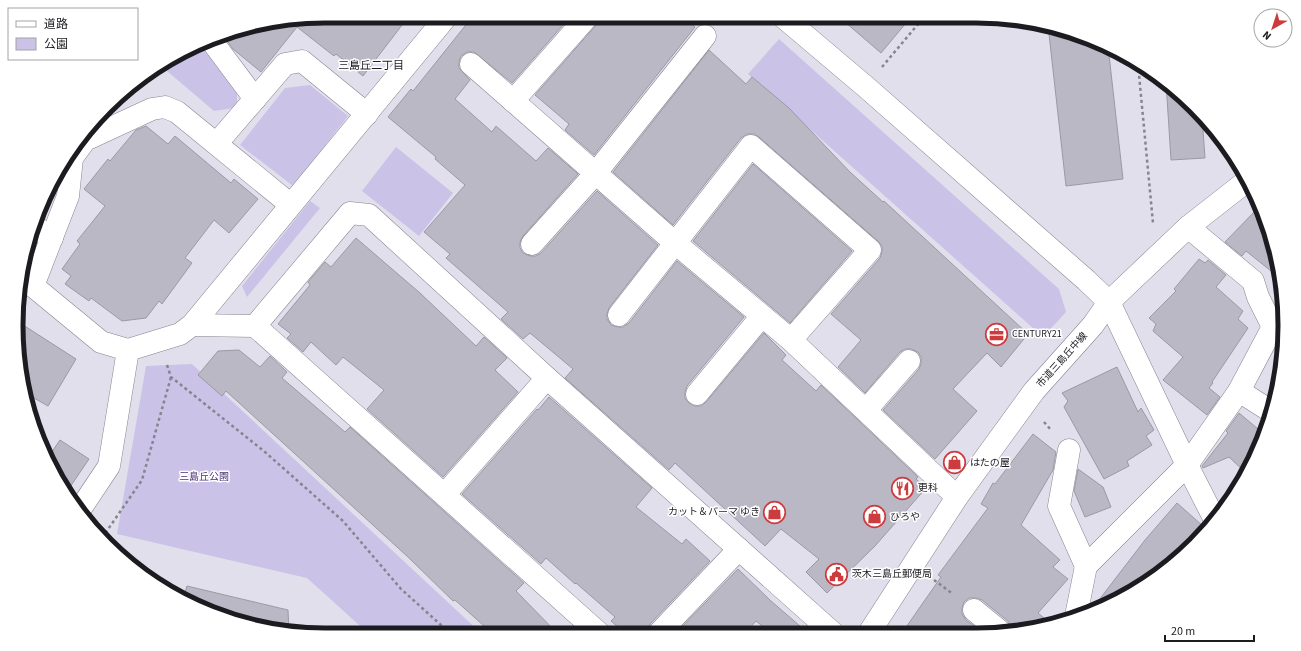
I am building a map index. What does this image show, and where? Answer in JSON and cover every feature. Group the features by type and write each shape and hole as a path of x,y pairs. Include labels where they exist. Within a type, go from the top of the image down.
{"street":[{"path":"72,161 68,196 52,238 27,289 101,342 128,350 180,334 192,325 441,23"},
{"path":"514,102 582,23"},
{"path":"790,23 866,87 1086,280 1109,302 1212,514"},
{"path":"532,244 595,174 705,36"},
{"path":"214,44 255,99"},
{"path":"217,143 285,64 302,61 367,114"},
{"path":"472,64 595,174 761,317 791,340 957,497"},
{"path":"88,139 152,109 165,108 177,112 217,143 291,205"},
{"path":"620,315 674,242 751,146 870,250 791,340"},
{"name":"市道三島丘中線","path":"872,628 957,497 1027,403 1034,391 1093,325 1109,302 1188,227 1243,184"},
{"path":"255,326 350,213 369,215 547,378 827,628"},
{"path":"1188,227 1253,281 1258,297 1278,321"},
{"path":"39,229 52,238"},
{"path":"697,394 761,317"},
{"path":"1077,610 1086,566 1187,465 1239,391 1278,321"},
{"path":"192,325 255,326 593,628"},
{"path":"83,506 109,466 128,350"},
{"path":"866,410 909,361"},
{"path":"445,494 547,378"},
{"path":"1239,391 1267,409"},
{"path":"1069,450 1058,506 1086,566"},
{"path":"664,628 739,549"},
{"path":"974,610 995,627"}],"path":[{"path":"866,87 919,23"},
{"path":"1139,71 1157,257"},
{"path":"157,341 171,377 264,452 343,521 401,589 444,628"},
{"path":"106,533 142,480 171,377"},
{"path":"1027,403 1069,450"},
{"path":"914,565 974,610"}],"green space":[{"path":"779,39 1059,289 1066,312 1043,337 748,74"},
{"path":"203,49 237,87 237,104 234,108 214,111 167,71 170,66"},
{"path":"310,85 348,116 293,186 240,145 285,88"},
{"path":"396,147 453,193 419,236 362,191"},
{"path":"310,201 320,208 247,297 242,286"},
{"name":"三島丘公園","path":"192,364 476,628 362,628 307,578 117,534 146,366"}],"building":[{"path":"326,23 404,23 363,76 336,54 334,56 297,27 261,72 233,49 226,40 266,29"},
{"path":"467,23 565,23 512,83 474,52 467,52 461,56 459,62 459,68 470,80 455,99 492,132 496,126 536,161 548,148 578,174 523,236 520,242 520,248 523,253 530,256 536,256 541,253 597,191 658,245 609,308 607,319 611,325 623,327 629,323 677,261 744,317 687,386 685,398 689,403 695,406 701,406 706,402 764,333 786,355 782,360 816,391 821,385 918,477 916,479 926,488 875,546 827,593 806,572 819,559 781,529 765,546 675,463 669,470 565,378 573,369 530,333 523,339 501,319 508,312 446,258 450,254 424,232 465,185 435,159 436,157 388,117 411,89 413,91"},
{"path":"690,23 695,27 594,155 565,130 569,124 535,95 597,24"},
{"path":"846,23 906,23 881,53"},
{"path":"1049,32 1073,39 1109,54 1123,179 1066,186"},
{"path":"709,50 746,84 752,77 789,108 850,172 883,202 884,201 1028,334 1001,367 987,353 953,389 977,411 935,459 883,410 919,369 921,357 918,352 911,349 905,349 900,352 865,393 838,367 861,340 831,314 880,258 882,246 878,241 754,134 747,134 741,138 673,225 613,172"},
{"path":"1167,91 1203,126 1205,158 1171,160"},
{"path":"146,126 168,144 175,136 231,183 234,179 258,199 229,233 214,220 185,258 192,263 162,304 159,301 146,318 122,321 91,298 89,301 65,284 71,276 62,269 80,244 77,241 105,206 84,189 108,159 110,161 136,130"},
{"path":"753,164 852,251 790,323 693,241"},
{"path":"1255,211 1268,247 1273,273 1246,251 1242,256 1225,242"},
{"path":"356,238 420,293 476,346 484,337 507,358 495,370 518,392 443,477 367,409 384,390 343,357 336,365 311,342 303,352 287,338 291,334 278,324 310,285 308,282 325,262 331,267"},
{"path":"1199,259 1205,263 1208,260 1226,275 1216,287 1243,311 1238,319 1248,328 1209,388 1220,397 1207,415 1163,380 1183,357 1153,331 1156,324 1149,318 1176,291 1174,289"},
{"path":"23,325 76,359 48,406 31,397 26,365"},
{"path":"239,350 260,367 270,356 287,372 282,378 345,432 350,427 524,583 516,591 552,628 486,628 455,600 453,601 408,557 226,391 222,396 198,375 218,351"},
{"path":"1117,367 1138,412 1141,408 1154,430 1146,436 1152,445 1127,461 1129,466 1104,479 1064,407 1068,401 1062,393"},
{"path":"549,397 652,488 636,507 682,544 686,539 710,561 650,624 649,628 619,628 611,621 615,617 576,583 575,584 546,558 541,564 462,494 537,409 538,410"},
{"path":"1239,413 1259,430 1242,469 1229,457 1203,468 1202,466 1228,433 1226,431"},
{"path":"1033,434 1056,452 1053,470 1021,525 1060,560 1053,567 1068,579 1038,613 1046,620 1010,625 1009,622 982,600 969,598 964,602 962,614 966,620 977,628 905,628 941,577 938,575 988,508 981,504 993,483 995,484"},
{"path":"60,440 89,459 70,487 54,459 51,453"},
{"path":"1078,469 1103,487 1111,507 1085,517 1074,491"},
{"path":"1177,503 1202,526 1175,553 1144,577 1097,602 1145,540"},
{"path":"738,569 771,601 802,628 765,628 756,621 750,628 681,628"},
{"path":"187,586 288,610 289,625 247,618 210,605 185,593"}],"place":[{"name":"CENTURY21","path":"996,334"},
{"name":"はたの屋","path":"955,463"},
{"name":"更科","path":"902,488"},
{"name":"カット＆パーマ ゆき","path":"775,512"},
{"name":"ひろや","path":"874,517"},
{"name":"茨木三島丘郵便局","path":"837,574"}],"district":[{"name":"三島丘二丁目","path":"371,65"}]}
